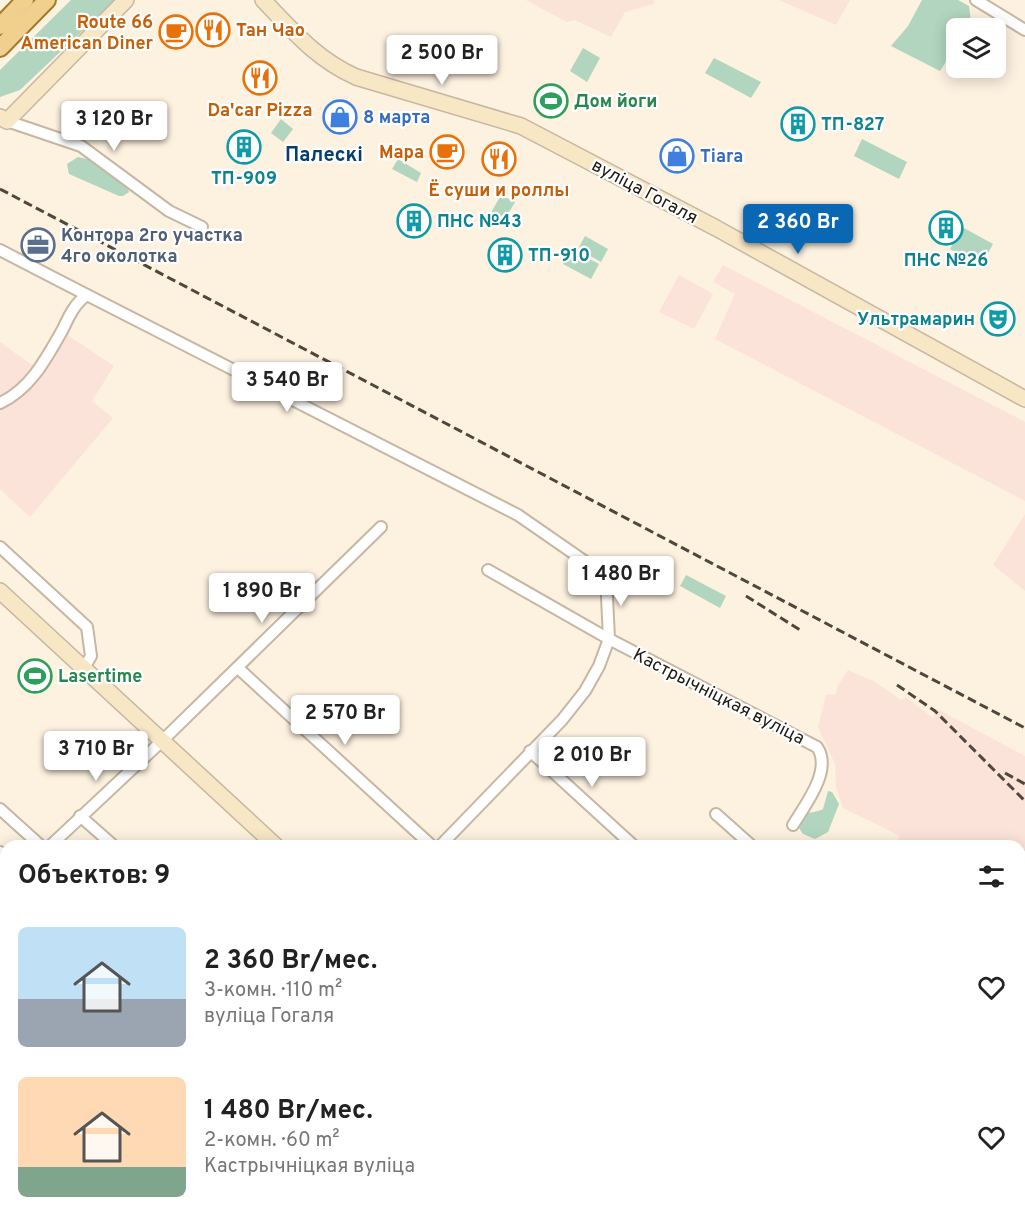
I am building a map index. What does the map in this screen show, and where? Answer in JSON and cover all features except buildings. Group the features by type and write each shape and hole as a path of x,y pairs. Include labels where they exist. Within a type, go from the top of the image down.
{"main road":[{"path":"0,26 26,0"},
{"path":"0,48 47,0"}],"street":[{"path":"126,0 4,119 81,146 169,212 202,227"},
{"name":"вуліца Гогаля","path":"263,0 313,52 330,64 356,77 521,126 709,224 1025,399"},
{"path":"976,0 1025,30"},
{"path":"0,250 445,476 532,523 606,576 609,639 599,666 585,691 562,720 446,840"},
{"path":"0,403 15,394 36,372 75,306 87,295"},
{"path":"56,840 163,741 381,527"},
{"path":"0,547 87,627 91,656 84,668"},
{"name":"Кастрычніцкая вуліца","path":"488,570 609,639 817,747 823,761 818,781 793,825"},
{"path":"0,591 270,840"},
{"path":"238,668 425,840"},
{"path":"530,751 627,840"},
{"path":"0,809 34,840"},
{"path":"716,814 745,840"},
{"path":"80,816 107,840"}],"shaded area":[{"path":"526,0 655,0 653,4 625,12 611,37 575,20 567,22"},
{"path":"779,0 850,0 836,25"},
{"path":"723,265 1025,422 1025,501 715,339 735,294 713,282"},
{"path":"679,275 713,294 694,329 659,312"},
{"path":"66,334 114,366 92,401 113,418 30,517 0,489 0,342 40,371"},
{"path":"1025,514 1025,591 993,565"},
{"path":"848,670 875,682 901,700 906,697 933,718 937,709 1025,756 1025,840 898,840 900,836 843,808 836,787 835,764 818,727 826,695 836,694 837,687"}],"green space":[{"path":"71,0 115,0 20,90 0,97 0,70"},
{"path":"922,0 958,0 969,6 970,18 946,18 946,61 940,71 891,46 908,26"},
{"path":"583,48 600,58 587,82 570,71"},
{"path":"714,58 761,82 751,98 705,73"},
{"path":"281,119 293,129 283,142 271,133"},
{"path":"862,139 907,162 899,179 854,156"},
{"path":"78,157 91,160 127,185 129,192 119,196 69,174 67,164"},
{"path":"398,159 421,173 417,182 392,169"},
{"path":"501,195 515,202 501,226 488,218"},
{"path":"962,227 993,244 981,266 950,249"},
{"path":"585,236 608,249 601,262 578,249"},
{"path":"571,249 599,264 591,279 563,264"},
{"path":"686,575 726,596 720,608 680,586"},
{"path":"828,791 832,792 839,804 828,832 815,839 803,834 799,828 803,817 808,813 823,809"}],"railway":[{"path":"0,189 1025,728"},
{"path":"746,596 800,630"},
{"path":"897,685 935,711 1025,801"},
{"path":"1005,773 1025,784"}],"place":[{"name":"Тан Чао","path":"213,30"},
{"name":"Route 66 American Diner","path":"176,32"},
{"name":"Da'car Pizza","path":"260,78"},
{"name":"Дом йоги","path":"551,101"},
{"name":"8 марта","path":"340,117"},
{"name":"ТП-827","path":"798,124"},
{"name":"ТП-909","path":"244,147"},
{"name":"Мара","path":"447,152"},
{"name":"Tiara","path":"677,156"},
{"name":"Ё суши и роллы","path":"499,159"},
{"name":"ПНС №43","path":"414,221"},
{"name":"ПНС №26","path":"946,228"},
{"name":"Контора 2го участка 4го околотка","path":"38,245"},
{"name":"ТП-910","path":"505,255"},
{"name":"Ультрамарин","path":"998,319"},
{"name":"Lasertime","path":"35,676"}],"district":[{"name":"Палескі","path":"324,154"}]}
